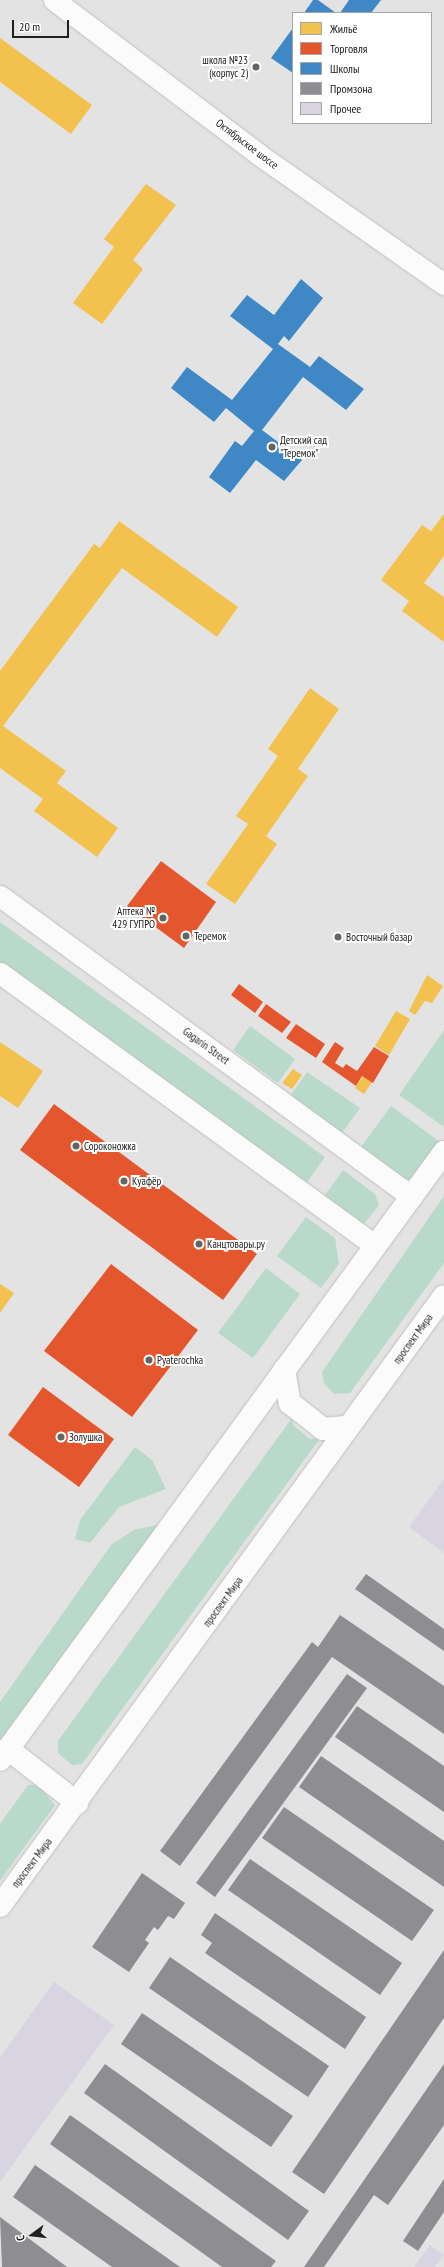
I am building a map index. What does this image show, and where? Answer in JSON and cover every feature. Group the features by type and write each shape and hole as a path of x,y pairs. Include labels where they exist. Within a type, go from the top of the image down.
{"main road":[{"path":"77,1802 4,1754 374,1245 412,1197 444,1152"},
{"name":"проспект Мира","path":"0,1906 444,1296"},
{"path":"284,1370 290,1403 323,1429 348,1427"}],"street":[{"name":"Октябрьское шоссе","path":"54,0 258,154 444,284"},
{"name":"Gagarin Street","path":"0,896 412,1197"},
{"path":"0,974 374,1245"}],"green space":[{"path":"0,922 325,1157 305,1185 0,965"},
{"path":"250,1026 295,1059 278,1083 233,1050"},
{"path":"444,1030 444,1127 399,1095"},
{"path":"307,1072 360,1108 339,1137 288,1099"},
{"path":"391,1106 440,1142 413,1179 395,1179 358,1151"},
{"path":"343,1170 375,1194 379,1205 364,1224 356,1224 323,1198"},
{"path":"444,1196 444,1263 350,1393 334,1394 324,1383 322,1372"},
{"path":"306,1217 335,1238 339,1264 321,1288 277,1256"},
{"path":"266,1268 300,1294 253,1358 218,1333"},
{"path":"292,1418 294,1426 310,1439 321,1437 82,1764 72,1765 58,1753 58,1741"},
{"path":"135,1447 152,1460 166,1489 119,1507 90,1543 75,1539 80,1520"},
{"path":"156,1525 162,1532 0,1754 0,1702 111,1545 134,1530"},
{"path":"28,1785 38,1785 55,1805 0,1881 0,1824"}],"building: Жильё":[{"path":"0,38 92,105 71,134 0,82"},
{"path":"146,184 176,205 133,260 143,269 102,324 73,303 114,247 104,239"},
{"path":"444,514 444,556 424,583 444,597 444,642 402,611 409,601 381,580 422,525 431,531"},
{"path":"119,521 238,607 217,637 122,568 3,726 66,771 57,783 118,828 97,857 34,811 43,799 0,768 0,671 94,544 100,548"},
{"path":"310,688 339,709 298,769 308,776 266,836 277,844 235,904 206,884 248,824 236,816 278,756 268,749"},
{"path":"427,975 443,986 432,1003 425,1001 415,1015 409,1011"},
{"path":"396,1011 410,1019 389,1055 375,1046"},
{"path":"0,1042 43,1071 18,1108 0,1096"},
{"path":"293,1069 302,1075 292,1089 282,1083"},
{"path":"363,1076 372,1082 364,1094 355,1088"},
{"path":"0,1284 14,1293 0,1313"}],"building: Торговля":[{"path":"161,861 216,902 184,948 127,906"},
{"path":"239,984 263,1002 255,1013 231,995"},
{"path":"266,1004 291,1022 282,1033 258,1016"},
{"path":"296,1024 325,1044 316,1058 286,1038"},
{"path":"335,1042 344,1048 335,1063 343,1068 346,1064 357,1071 374,1047 389,1056 373,1083 362,1076 356,1086 322,1062"},
{"path":"54,1104 257,1254 223,1300 20,1150"},
{"path":"111,1264 198,1330 132,1417 44,1351"},
{"name":"Золушка","path":"43,1387 114,1439 79,1487 8,1435"}],"building: Школы":[{"path":"313,0 318,0 335,12 305,12"},
{"path":"349,0 381,0 372,12 341,12"},
{"path":"292,29 292,72 271,58"},
{"path":"301,279 323,298 289,341 284,336 278,344 310,367 319,356 364,389 346,410 303,377 262,430 302,460 284,481 256,460 230,493 209,477 235,441 242,446 254,431 226,408 214,422 171,388 187,367 232,400 273,349 230,316 247,295 274,315"}],"building: Промзона":[{"path":"366,1574 444,1629 444,1651 355,1589"},
{"path":"340,1615 444,1686 444,1734 332,1657 180,1866 160,1851 312,1642 318,1647"},
{"path":"347,1674 367,1688 215,1897 196,1883"},
{"path":"357,1706 444,1766 444,1812 335,1737"},
{"path":"321,1756 444,1841 444,1887 299,1787"},
{"path":"284,1807 434,1910 412,1941 262,1838"},
{"path":"250,1859 402,1963 380,1995 228,1890"},
{"path":"142,1873 185,1903 174,1919 168,1916 158,1930 154,1927 145,1940 149,1943 129,1972 92,1947"},
{"path":"215,1913 366,2017 345,2049 205,1953 212,1943 201,1935"},
{"path":"444,1950 444,2018 324,2194 292,2172"},
{"path":"170,1957 329,2066 308,2097 149,1988"},
{"path":"142,2013 293,2116 271,2147 121,2044"},
{"path":"105,2064 309,2211 288,2240 84,2093"},
{"path":"444,2064 444,2125 388,2205 374,2195 324,2267 304,2267"},
{"path":"70,2115 276,2261 271,2267 222,2267 50,2144"},
{"path":"35,2165 180,2267 112,2267 13,2197"},
{"path":"444,2179 444,2212 418,2251 403,2241"},
{"path":"0,2217 67,2267 2,2267"}],"building: Прочее":[{"path":"444,1479 444,1553 409,1527"},
{"path":"54,1982 114,2025 0,2182 0,2057"},
{"path":"430,2245 444,2255 435,2267 414,2267"}],"place":[{"name":"школа №23 (корпус 2)","path":"256,67"},
{"name":"Детский сад \"Теремок\"","path":"272,447"},
{"name":"Аптека № 429 ГУПРО","path":"163,918"},
{"name":"Теремок","path":"186,936"},
{"name":"Восточный базар","path":"338,937"},
{"name":"Сороконожка","path":"76,1146"},
{"name":"Куафёр","path":"124,1181"},
{"name":"Канцтовары.ру","path":"199,1244"},
{"name":"Pyaterochka","path":"149,1360"},
{"name":"Золушка","path":"61,1437"}]}
